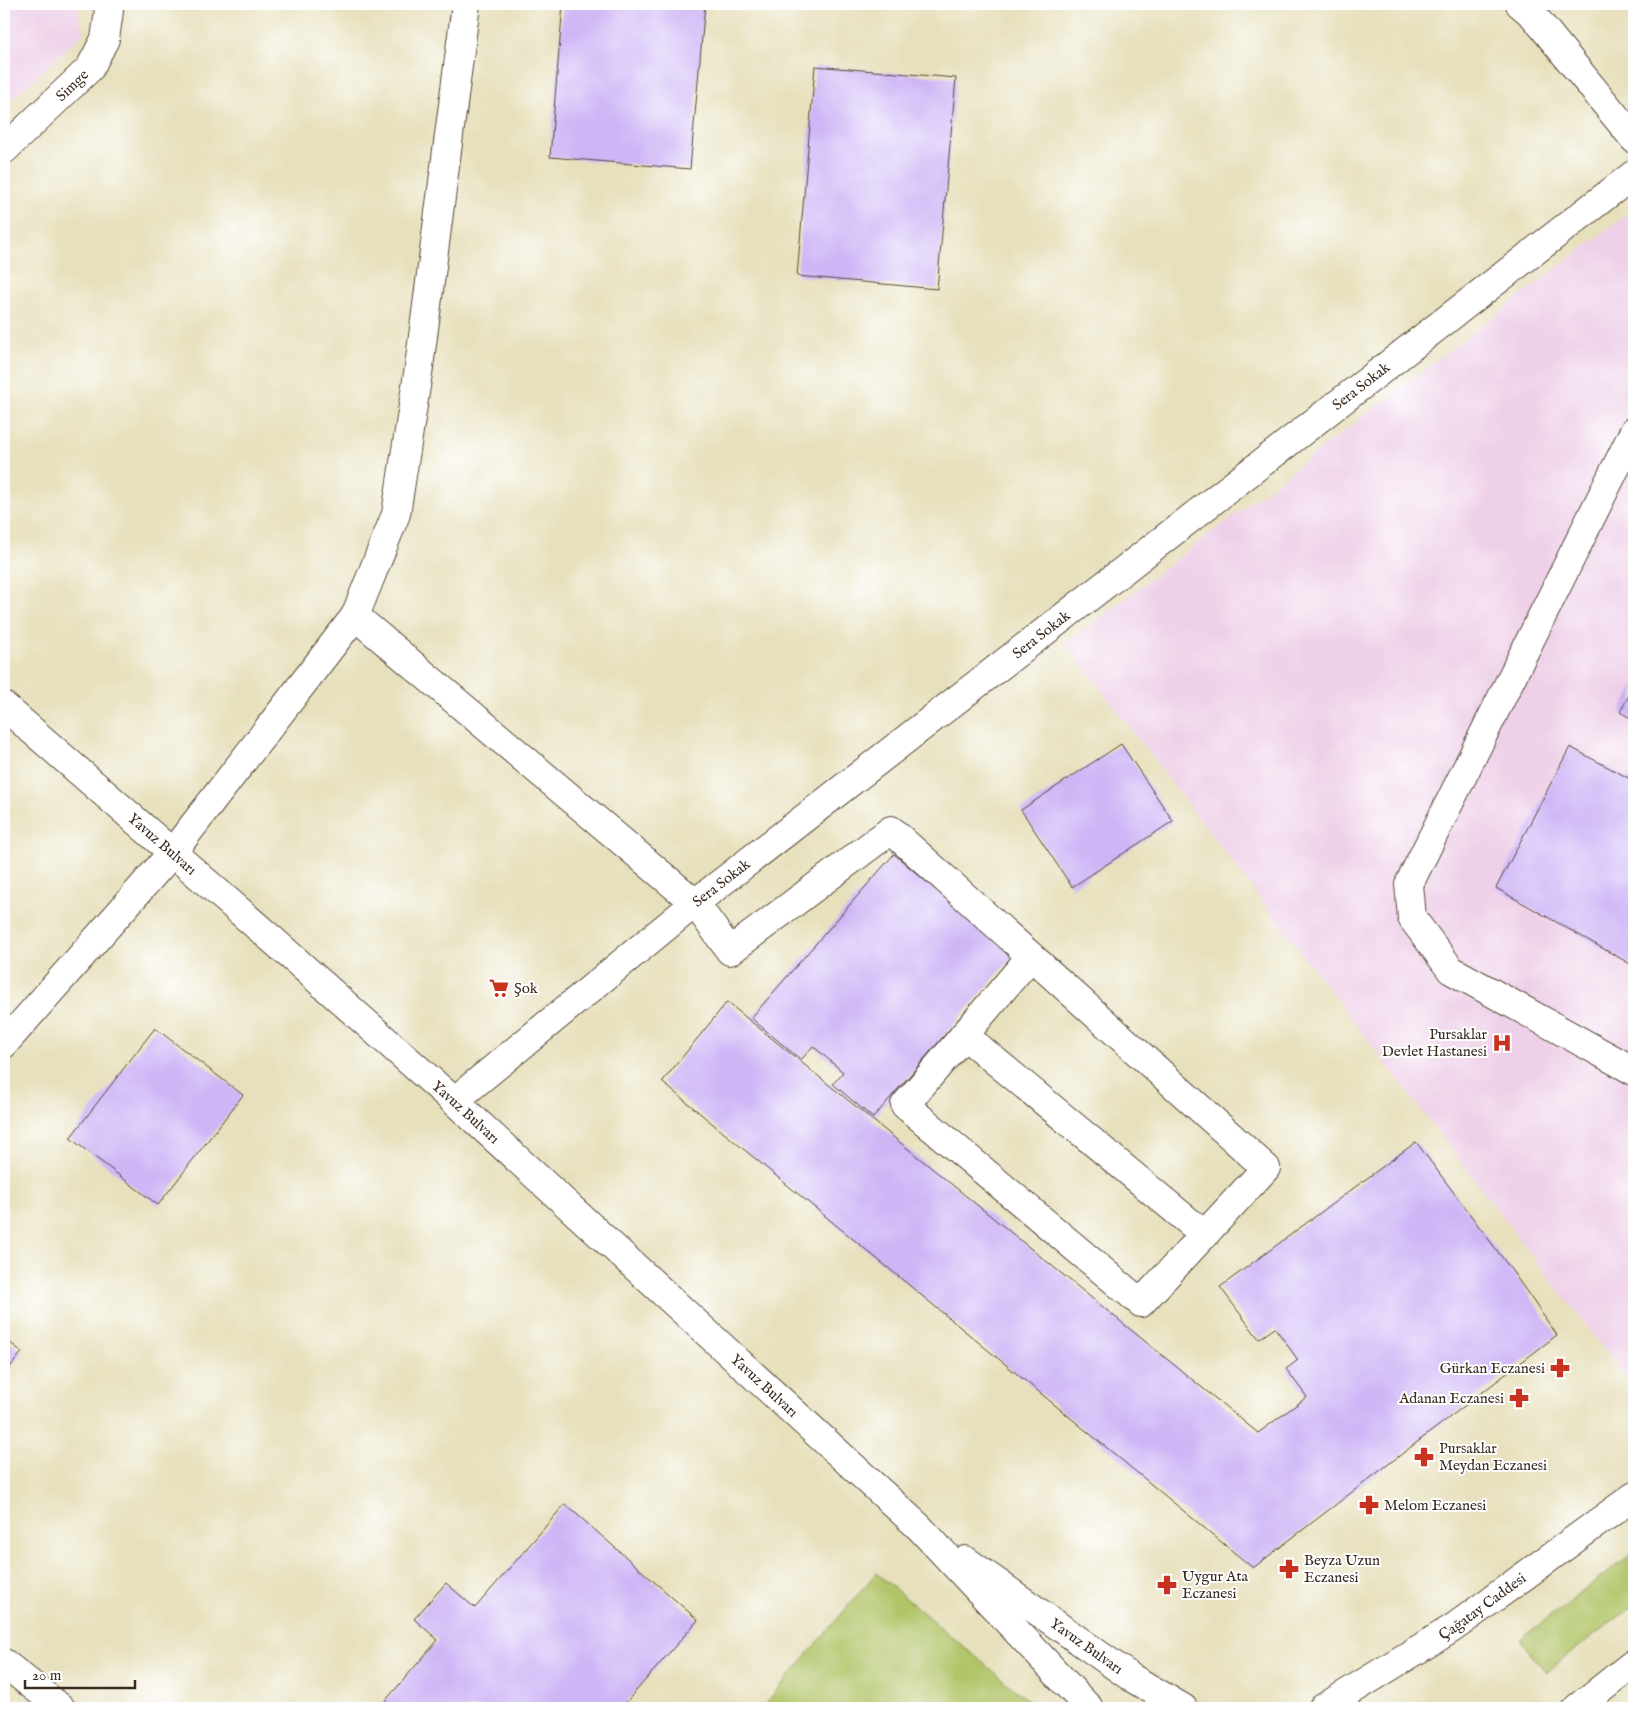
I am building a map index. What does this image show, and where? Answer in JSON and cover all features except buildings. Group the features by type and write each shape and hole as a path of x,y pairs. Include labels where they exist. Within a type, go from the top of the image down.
{"street":[{"name":"Simge","path":"4,150 90,68 105,39 109,11 107,4"},
{"path":"4,1044 172,853 355,616 396,514 419,367 466,4"},
{"path":"1520,4 1533,15 1634,139"},
{"name":"Sera Sokak","path":"454,1101 695,903 1634,174"},
{"path":"1634,431 1409,884 1412,918 1451,970 1634,1070"},
{"path":"355,616 695,903 730,951 891,830 1031,956 1266,1168 1141,1303 905,1105 1031,956"},
{"name":"Yavuz Bulvarı","path":"4,706 454,1101 919,1527 1089,1708"},
{"path":"964,1035 1205,1235"},
{"name":"Çağatay Caddesi","path":"1324,1708 1453,1628 1634,1496"},
{"name":"Yavuz Bulvarı","path":"919,1527 1132,1678 1183,1708"},
{"path":"1577,1708 1634,1662"},
{"path":"4,1663 61,1708"}],"shaded area":[{"path":"4,4 77,4 83,34 4,107"},
{"name":"Pursaklar Devlet Hastanesi","path":"1634,209 1634,1389 1066,644"}],"green space":[{"path":"1634,1552 1634,1605 1546,1672 1520,1640"},
{"path":"876,1573 1037,1708 762,1708"}],"place":[{"name":"Şok","path":"499,988"},
{"name":"Pursaklar Devlet Hastanesi","path":"1502,1043"},
{"name":"Gürkan Eczanesi","path":"1560,1368"},
{"name":"Adanan Eczanesi","path":"1519,1398"},
{"name":"Pursaklar Meydan Eczanesi","path":"1424,1457"},
{"name":"Melom Eczanesi","path":"1369,1505"},
{"name":"Beyza Uzun Eczanesi","path":"1289,1569"},
{"name":"Uygur Ata Eczanesi","path":"1167,1585"}]}
